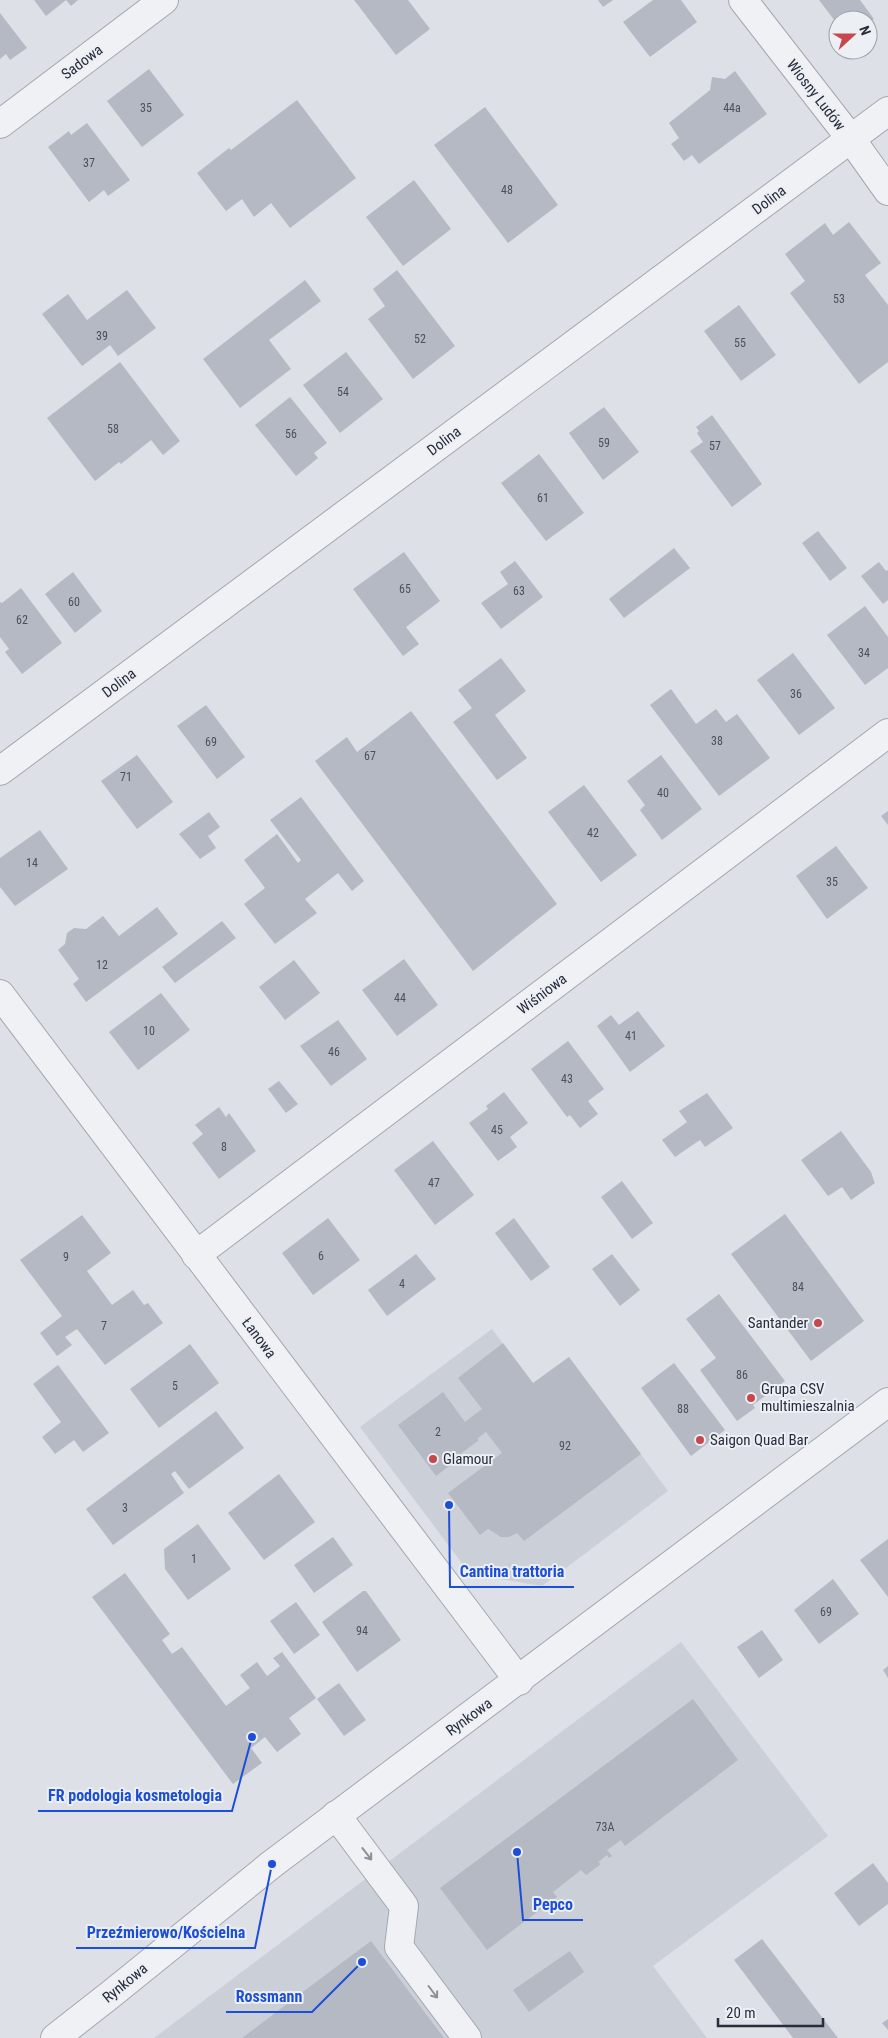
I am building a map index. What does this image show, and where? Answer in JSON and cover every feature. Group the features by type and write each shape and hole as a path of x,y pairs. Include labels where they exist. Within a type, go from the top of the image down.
{"street":[{"name":"Sadowa","path":"0,124 164,0"},
{"name":"Wiosny Ludów","path":"743,0 851,139 888,191"},
{"name":"Dolina","path":"0,771 888,111"},
{"name":"Wiśniowa","path":"196,1255 888,733"},
{"name":"Łanowa","path":"0,994 519,1681"},
{"name":"Rynkowa","path":"55,2038 110,1996 272,1864 519,1681 888,1402"},
{"path":"336,1816 404,1906 399,1947 467,2038"}],"shaded area":[{"path":"492,1329 533,1383 569,1357 668,1491 542,1586 470,1574 360,1427"},
{"path":"681,1642 828,1836 653,1966 707,2038 154,2038"}],"building":[{"path":"34,0 66,0 46,16"},
{"path":"66,0 78,0 71,6"},
{"path":"354,0 408,0 430,29 396,55"},
{"path":"598,0 613,0 603,7"},
{"path":"653,0 681,0 697,22 650,57 623,22"},
{"path":"819,0 860,0 867,10 828,10 828,12"},
{"path":"0,13 27,48 10,60 6,54 0,59"},
{"path":"149,69 184,115 142,147 107,101"},
{"path":"735,71 767,114 699,164 692,155 684,161 671,144 679,138 669,123 710,90 712,77 725,79"},
{"path":"297,100 356,178 290,228 271,203 254,217 242,199 226,211 197,173"},
{"path":"485,107 558,205 508,243 434,145"},
{"path":"87,123 130,180 108,196 104,190 89,202 48,147 69,131 71,135"},
{"path":"414,180 451,229 403,266 366,217"},
{"path":"849,222 881,263 865,275 888,305 888,362 859,384 790,293 805,281 785,254 825,223 833,235"},
{"path":"397,270 455,346 413,379 368,319 385,306 373,289"},
{"path":"305,280 321,301 269,340 291,369 240,408 203,359"},
{"path":"127,290 156,328 118,356 110,345 82,366 42,314 68,294 87,320"},
{"path":"739,305 776,355 741,381 704,331"},
{"path":"346,352 383,399 340,433 303,385"},
{"path":"120,362 180,441 163,455 151,440 121,464 119,462 95,481 47,418"},
{"path":"290,397 327,443 314,453 318,458 296,476 255,425"},
{"path":"604,407 639,452 603,480 569,433"},
{"path":"712,415 762,484 732,507 690,451 703,442 697,433 699,431 696,427"},
{"path":"539,454 584,513 546,541 501,483"},
{"path":"818,531 847,568 830,581 802,543"},
{"path":"674,548 690,568 624,618 609,599"},
{"path":"404,552 440,601 406,627 419,644 403,656 353,589"},
{"path":"515,561 543,597 501,629 481,603 508,584 500,572"},
{"path":"879,562 886,571 888,570 888,600 883,604 861,576"},
{"path":"73,572 102,611 75,633 45,594"},
{"path":"21,588 62,643 22,674 5,652 9,649 0,637 0,602 2,603"},
{"path":"865,606 888,637 888,668 865,685 827,635"},
{"path":"793,653 835,708 799,735 757,680"},
{"path":"501,658 526,691 495,715 527,758 497,780 453,722 472,708 458,690"},
{"path":"671,689 696,724 716,709 726,722 737,714 770,758 719,796 650,705"},
{"path":"206,705 245,757 217,779 177,726"},
{"path":"411,711 557,904 473,971 315,761 347,737 357,752"},
{"path":"137,755 173,802 137,829 101,781"},
{"path":"661,755 702,809 662,840 640,810 645,805 627,781"},
{"path":"584,785 637,855 601,882 548,812"},
{"path":"301,797 364,881 352,891 338,873 305,899 317,913 275,944 244,904 265,888 244,860 277,834 298,863 301,860 270,820"},
{"path":"888,811 888,825 881,816"},
{"path":"209,812 220,827 208,836 216,848 200,859 179,834"},
{"path":"40,830 68,869 15,906 0,887 0,858"},
{"path":"836,846 868,888 827,919 796,876"},
{"path":"157,907 178,934 86,1002 73,984 79,979 58,950 65,944 67,933 74,928 86,929 103,916 119,936"},
{"path":"222,921 236,938 175,983 162,967"},
{"path":"404,959 438,1005 397,1036 362,990"},
{"path":"294,960 320,993 285,1020 259,987"},
{"path":"161,993 190,1030 138,1070 109,1032"},
{"path":"638,1011 665,1046 630,1072 597,1026 611,1015 619,1025"},
{"path":"338,1020 367,1059 331,1086 300,1046"},
{"path":"568,1041 604,1089 588,1101 598,1114 580,1128 570,1115 567,1117 531,1069"},
{"path":"279,1081 298,1104 286,1113 268,1089"},
{"path":"504,1092 528,1123 510,1137 517,1147 498,1161 469,1123 488,1109 486,1106"},
{"path":"707,1093 733,1128 705,1147 700,1140 675,1157 662,1140 687,1122 679,1111"},
{"path":"219,1107 226,1117 229,1113 256,1151 219,1179 192,1143 203,1134 195,1125"},
{"path":"841,1131 871,1172 875,1183 851,1200 842,1187 828,1196 801,1160"},
{"path":"433,1141 474,1195 435,1225 394,1170"},
{"path":"622,1181 653,1223 632,1239 601,1197"},
{"path":"785,1214 864,1321 811,1361 731,1254"},
{"path":"82,1215 111,1253 87,1271 112,1305 133,1290 144,1305 148,1303 163,1323 105,1365 77,1329 65,1337 72,1345 57,1356 40,1333 62,1316 20,1260"},
{"path":"328,1218 360,1260 313,1295 282,1253"},
{"path":"514,1218 550,1267 531,1281 495,1233"},
{"path":"416,1254 436,1279 387,1316 368,1290"},
{"path":"612,1254 640,1290 620,1306 592,1269"},
{"path":"719,1294 785,1381 753,1405 755,1408 737,1421 700,1370 716,1358 686,1319"},
{"path":"503,1343 533,1383 569,1357 641,1454 524,1541 517,1533 509,1537 501,1537 488,1529 480,1535 448,1493 502,1453 486,1432 477,1439 479,1440 459,1455 461,1457 436,1476 398,1425 443,1392 465,1422 482,1409 458,1378"},
{"path":"190,1344 219,1383 159,1428 130,1389"},
{"path":"674,1363 725,1430 691,1456 641,1388"},
{"path":"58,1365 109,1433 83,1452 74,1440 55,1454 42,1437 61,1422 33,1384"},
{"path":"216,1411 244,1448 189,1489 175,1471 171,1474 184,1493 113,1545 86,1509"},
{"path":"279,1474 315,1522 264,1560 228,1513"},
{"path":"198,1524 231,1569 188,1600 165,1569 164,1549"},
{"path":"333,1537 353,1565 314,1593 294,1565"},
{"path":"888,1539 888,1597 860,1560"},
{"path":"125,1573 170,1634 162,1640 172,1654 182,1647 226,1706 250,1688 240,1675 257,1662 267,1676 280,1666 273,1658 282,1652 316,1698 289,1718 301,1734 277,1752 265,1737 251,1748 262,1763 233,1784 92,1597"},
{"path":"833,1579 859,1614 819,1644 794,1610"},
{"path":"363,1591 366,1591 401,1640 357,1672 322,1622"},
{"path":"296,1602 320,1635 294,1654 270,1621"},
{"path":"762,1630 783,1660 759,1678 737,1647"},
{"path":"888,1666 888,1678 883,1670"},
{"path":"339,1683 366,1720 344,1736 317,1699"},
{"path":"693,1699 738,1760 625,1846 621,1840 607,1850 612,1856 609,1858 607,1855 598,1862 601,1864 586,1875 581,1870 553,1892 557,1897 487,1950 440,1888"},
{"path":"873,1863 888,1883 888,1904 859,1926 834,1893"},
{"path":"762,1939 838,2038 793,2038 734,1960"},
{"path":"371,1941 444,2038 242,2038 304,1991"},
{"path":"570,1951 584,1972 529,2012 513,1990"},
{"path":"888,2019 888,2030 882,2023"}],"place":[{"name":"Santander","path":"818,1323"},
{"name":"Grupa CSV multimieszalnia","path":"751,1398"},
{"name":"Saigon Quad Bar","path":"700,1440"},
{"name":"Glamour","path":"433,1459"},
{"name":"Cantina trattoria","path":"449,1505"},
{"name":"FR podologia kosmetologia","path":"252,1737"},
{"name":"Pepco","path":"517,1852"},
{"name":"Przeźmierowo/Kościelna","path":"272,1864"},
{"name":"Rossmann","path":"362,1962"}]}
